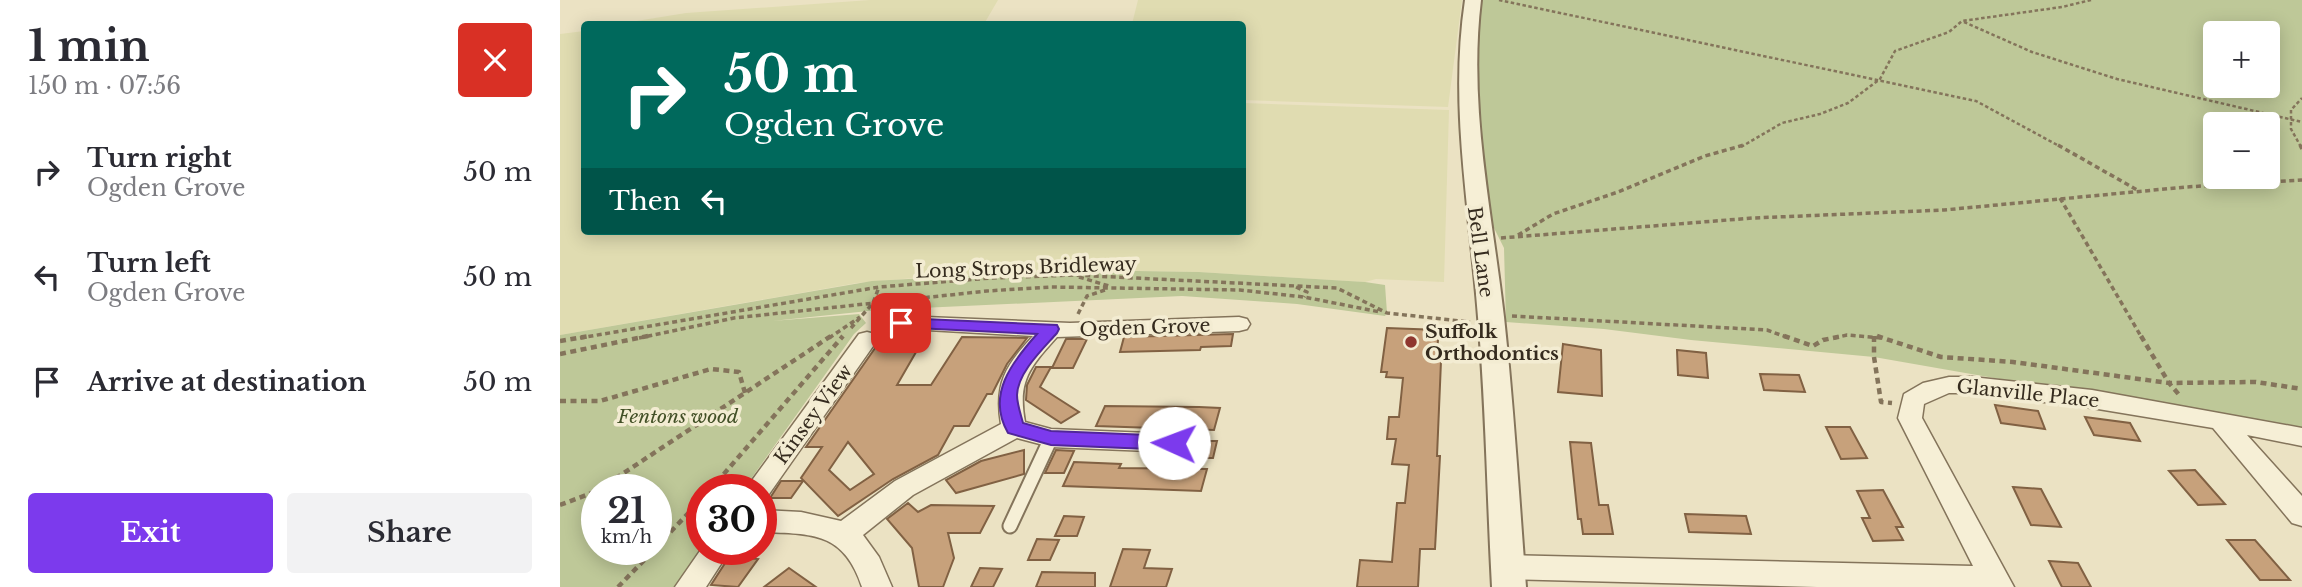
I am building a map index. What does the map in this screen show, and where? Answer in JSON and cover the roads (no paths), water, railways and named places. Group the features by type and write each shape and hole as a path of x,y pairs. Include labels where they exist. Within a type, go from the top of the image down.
{"street":[{"name":"Bell Lane","path":"1473,0 1469,29 1470,153 1490,317 1509,577"},
{"name":"Ogden Grove","path":"901,323 1060,329 1239,324"},
{"name":"Kinsey View","path":"768,474 863,328"},
{"name":"Ogden Grove","path":"1014,428 1008,396 1010,384 1025,359 1060,329"},
{"name":"Glanville Place","path":"1996,583 1910,418 1912,400 1924,391 1960,384 2092,399 2220,420 2302,437"},
{"path":"2220,420 2302,515"},
{"path":"845,533 904,488 1014,428 1051,438 1174,443"},
{"path":"777,522 817,524 845,533 862,554 877,587"},
{"path":"690,587 705,565"},
{"path":"1509,577 1996,583"}],"lane":[{"path":"1010,526 1051,438"}],"place":[{"name":"Suffolk Orthodontics","path":"1411,342"}],"park label":[{"name":"Fentons wood","path":"678,416"}]}
